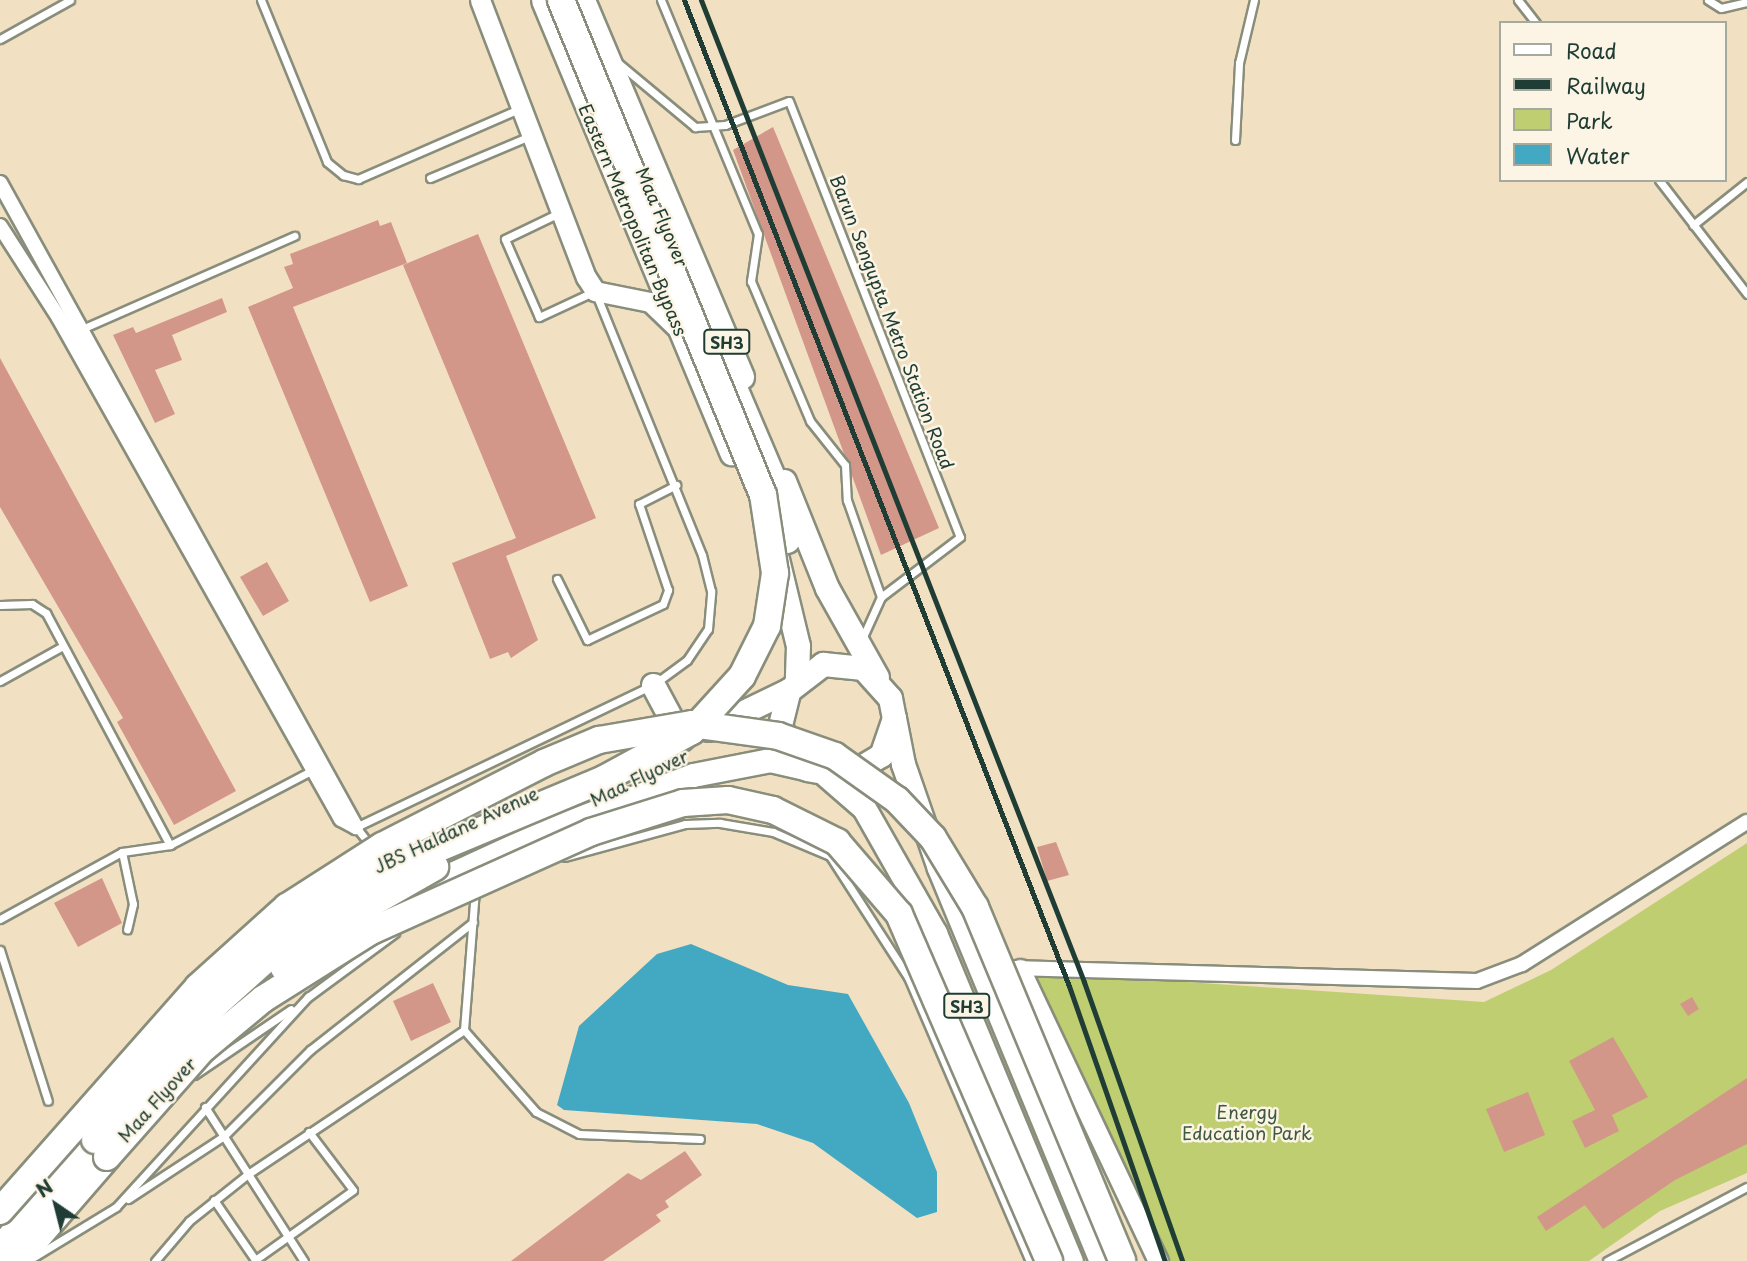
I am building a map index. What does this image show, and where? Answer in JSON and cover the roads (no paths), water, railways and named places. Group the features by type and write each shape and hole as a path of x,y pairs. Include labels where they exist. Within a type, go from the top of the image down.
{"highway":[{"name":"Maa Flyover","path":"0,1249 214,1006 314,916 466,833 661,750 713,712 757,648 775,573 762,495 561,0"},
{"name":"Maa Flyover","path":"17,1261 204,1048 279,972 382,896 691,754 745,703 774,648 787,571 777,489 572,0"},
{"path":"0,1212 198,987 298,899 439,814 576,749 636,730 692,724 778,736 835,756 890,793 933,838 975,907 1122,1261"},
{"path":"204,1048 263,999 371,931 591,832 683,803 728,800 774,810 837,842 899,914 1049,1261"}],"main road":[{"name":"Eastern Metropolitan Bypass","path":"543,0 778,561 798,646 793,684"},
{"name":"SH3","path":"583,0 807,542 879,680 894,718 902,764 979,965 1101,1261"},
{"path":"793,684 815,667 843,663 879,680"},
{"name":"SH3","path":"793,684 780,724 785,742 817,772 864,808 909,883 1007,1097 1071,1261"},
{"name":"JBS Haldane Avenue","path":"0,1230 187,1020 280,931 382,861 543,790 682,739 793,684"},
{"path":"653,685 682,739"},
{"path":"817,772 865,769 891,738 894,718"},
{"name":"JBS Haldane Avenue","path":"27,1261 187,1079 347,936 409,894 476,860 711,770 770,760 817,772"}],"street":[{"path":"480,0 523,108 560,213 595,291 650,302 679,330"},
{"path":"0,183 198,573 341,819 356,827"},
{"path":"0,226 66,315 82,329 356,827"},
{"path":"979,965 1020,969 1478,981 1522,964 1747,822"},
{"path":"1020,969 1158,1261"}],"lane":[{"path":"0,39 70,0"},
{"path":"261,0 327,162 343,175 358,179 523,108"},
{"path":"660,0 758,234 751,281 810,421 845,465 847,500 881,597"},
{"path":"1235,140 1238,63 1254,0"},
{"path":"1518,0 1534,21"},
{"path":"1709,0 1721,8 1747,2"},
{"path":"606,55 695,127 713,126"},
{"name":"Barun Sengupta Metro Station Road","path":"713,126 789,101 960,537 881,597 859,646"},
{"path":"430,178 533,135"},
{"path":"1661,182 1747,294"},
{"path":"1693,225 1747,182"},
{"path":"382,861 356,827 653,685 700,646 712,609 702,555 676,485 595,291 539,317 505,239 560,213"},
{"path":"82,329 294,236"},
{"path":"557,579 587,639 663,604 668,590 639,504 676,485"},
{"path":"198,573 214,565"},
{"path":"0,605 39,608 63,646 170,845"},
{"path":"0,681 63,646"},
{"path":"0,919 122,852 170,845 313,770"},
{"path":"187,1079 308,997 399,930 475,890 685,824 773,832 830,856 849,877 935,1037 1030,1261"},
{"path":"122,852 133,904 127,929"},
{"path":"476,860 464,1030 536,1112 562,1129 700,1139"},
{"path":"27,1261 224,1136 310,1050 473,922"},
{"path":"0,950 48,1101"},
{"path":"116,1206 308,997"},
{"path":"155,1261 214,1200 248,1174 464,1030"},
{"path":"935,1037 1007,1097"},
{"path":"205,1107 304,1261"},
{"path":"214,1200 256,1261 354,1190 309,1132"},
{"path":"1607,1261 1747,1186"}],"water":[{"path":"691,944 788,985 848,994 909,1103 937,1172 937,1212 917,1218 813,1143 757,1124 564,1110 557,1105 579,1026 657,954"}],"railway":[{"path":"684,0 1069,986 1165,1261"},
{"path":"701,0 1084,982 1182,1261"}],"park label":[{"name":"Energy Education Park","path":"1247,1123"}]}
